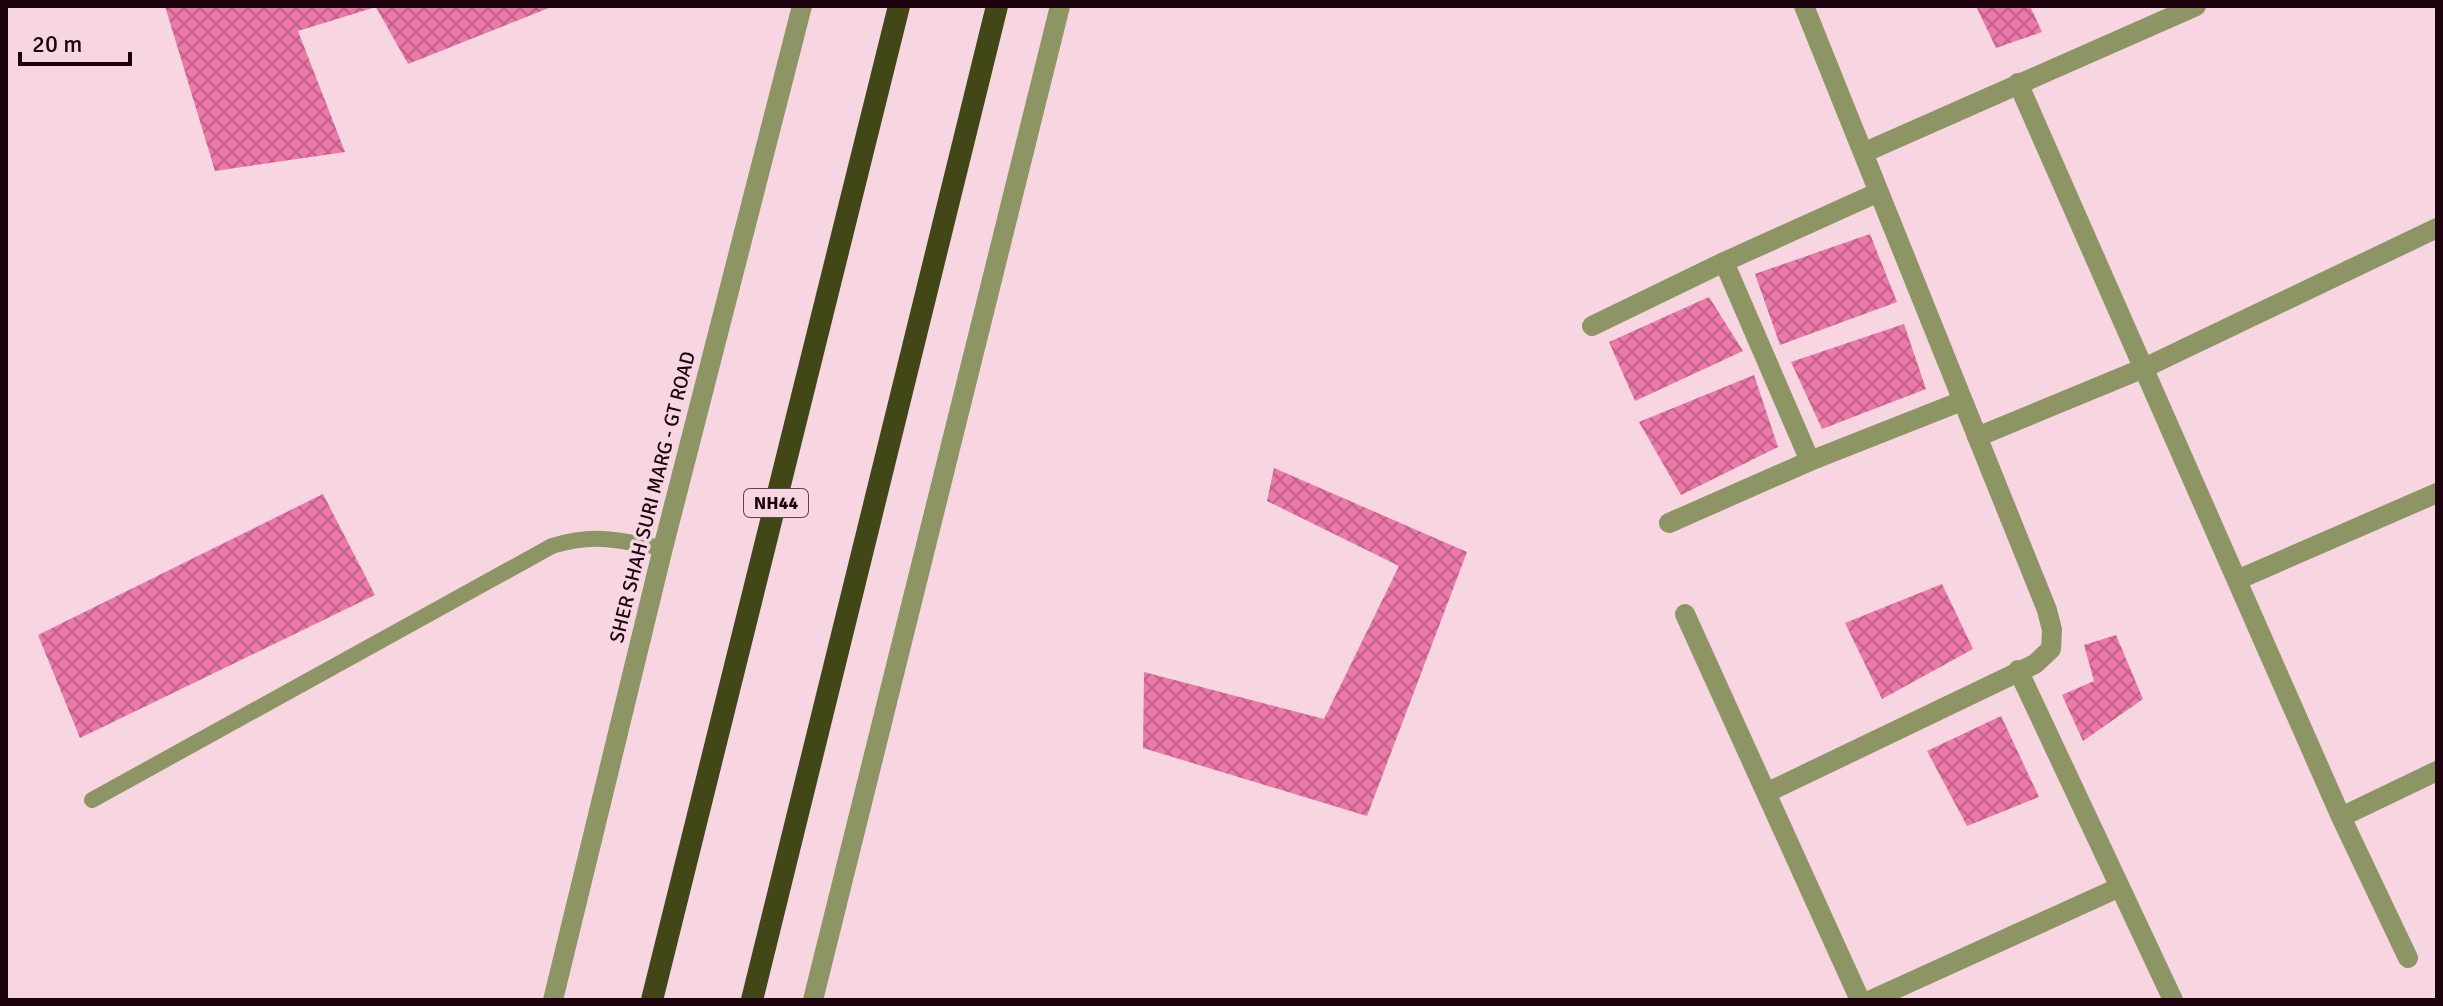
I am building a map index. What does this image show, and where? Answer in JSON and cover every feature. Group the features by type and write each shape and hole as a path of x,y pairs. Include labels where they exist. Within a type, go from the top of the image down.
{"highway":[{"name":"NH44","path":"652,1000 899,6"},
{"path":"752,1000 997,6"}],"street":[{"name":"SHER SHAH SURI MARG - GT ROAD","path":"553,1000 663,548 802,6"},
{"path":"813,1000 1060,6"},
{"path":"1766,793 2035,664 2051,649 2052,630 2047,610 1804,6"},
{"path":"1863,153 2196,6"},
{"path":"2018,83 2341,817 2408,958"},
{"path":"1592,326 1879,192"},
{"path":"1977,437 2144,368 2437,228"},
{"path":"1724,262 1810,461"},
{"path":"1669,523 1810,461 1962,401"},
{"path":"2237,580 2437,493"},
{"path":"1685,614 1860,1000"},
{"path":"2018,670 2173,1000"},
{"path":"2341,817 2437,771"},
{"path":"1871,1000 2120,887"}],"lane":[{"path":"92,800 552,546 597,537 663,548"}],"building":[{"path":"165,6 554,6 408,64 376,7 298,31 345,152 215,171"},
{"path":"1976,6 2030,6 2042,32 1996,48"},
{"path":"1870,234 1897,302 1780,345 1755,274"},
{"path":"1709,297 1743,351 1635,401 1609,342"},
{"path":"1904,324 1926,389 1822,429 1791,362"},
{"path":"1754,375 1778,447 1681,495 1639,422"},
{"path":"1274,468 1467,552 1367,816 1143,748 1144,672 1324,719 1399,566 1267,501"},
{"path":"323,494 375,595 80,738 38,635"},
{"path":"1942,584 1973,649 1882,699 1845,623"},
{"path":"2116,635 2143,699 2083,741 2062,695 2094,681 2084,645"},
{"path":"2001,716 2039,797 1967,826 1927,751"}]}
